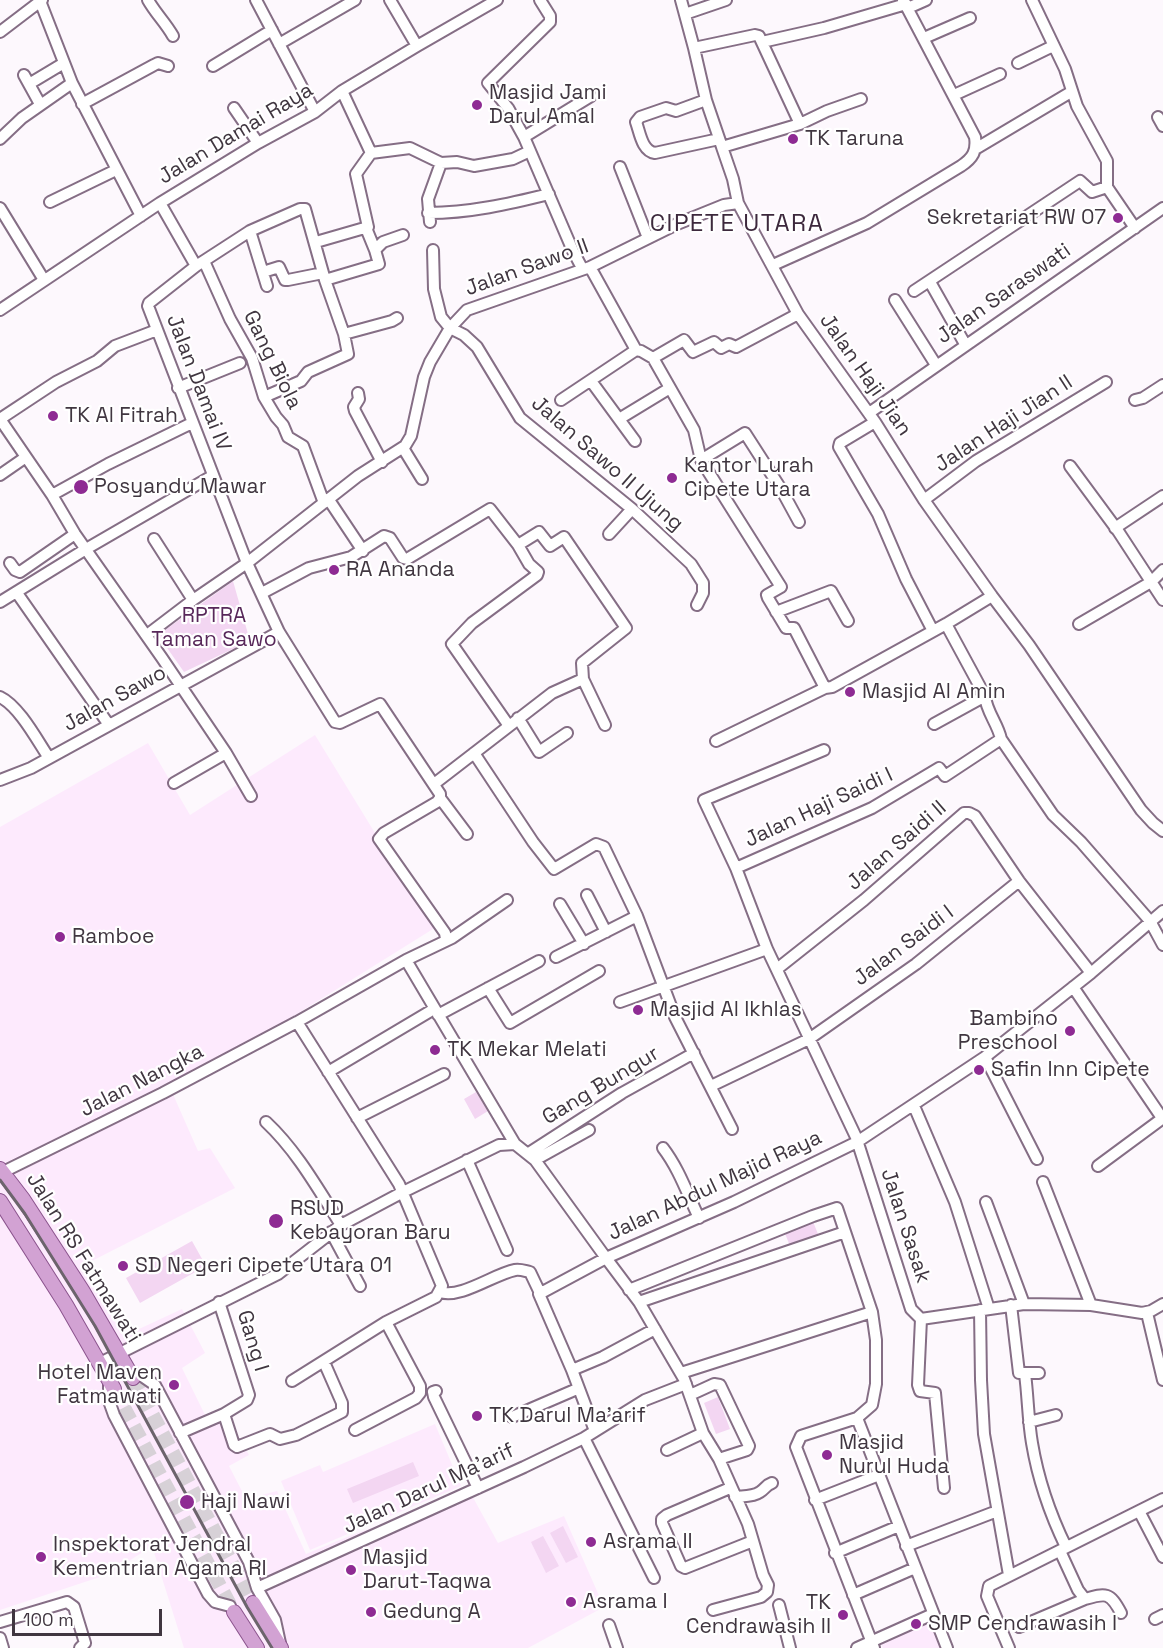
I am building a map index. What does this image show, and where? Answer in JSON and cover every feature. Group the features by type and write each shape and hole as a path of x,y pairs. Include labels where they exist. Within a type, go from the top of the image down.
{"main road":[{"name":"Jalan RS Fatmawati","path":"2,1171 48,1238 131,1374"},
{"name":"Jalan RS Fatmawati","path":"0,1201 112,1385"},
{"name":"Jalan RS Fatmawati","path":"253,1603 281,1648"},
{"name":"Jalan RS Fatmawati","path":"232,1609 256,1648"}],"street":[{"path":"0,32 41,0 72,83 141,216"},
{"path":"148,0 173,36"},
{"path":"256,0 315,112"},
{"path":"279,44 355,0"},
{"path":"390,0 417,46"},
{"path":"540,0 550,16 550,21 488,83 508,108 524,138 586,267 636,350 653,358 694,430 701,460 781,587 767,596 786,628 794,628 825,688"},
{"path":"681,0 706,100 733,178 738,203 768,260 773,265 890,210 967,162 977,148 1071,92"},
{"path":"685,14 726,0"},
{"path":"762,42 824,28 926,0"},
{"path":"1032,0 1065,69 1071,92 1107,161 1107,187 1135,228"},
{"name":"Jalan Damai Raya","path":"0,310 160,203 258,143 315,112 342,91 490,2"},
{"path":"905,4 954,95 975,137 977,148"},
{"path":"924,38 970,18"},
{"path":"213,66 272,30"},
{"path":"694,48 759,36 800,124"},
{"path":"1018,63 1053,46"},
{"path":"40,104 26,80 64,63"},
{"path":"82,104 158,63 168,66"},
{"path":"954,95 1000,74"},
{"path":"0,139 40,104 72,83"},
{"path":"342,91 371,153"},
{"path":"524,138 591,96"},
{"path":"706,100 676,111 666,108 640,117 636,122 646,148 655,153 720,143 800,124 861,99"},
{"path":"234,108 258,143"},
{"path":"315,242 366,228 369,225 356,174 371,153 410,148 441,163 457,162 474,166 513,159 530,151"},
{"path":"441,163 428,200 429,218 509,204 549,194"},
{"path":"620,167 648,238"},
{"path":"50,202 116,170"},
{"path":"914,291 1078,182 1082,181 1092,192 1107,187"},
{"path":"160,203 200,264 250,231 303,208 307,214 348,352 347,355 308,372 301,381 264,397"},
{"name":"Jalan Sawo II","path":"403,448 411,435 424,377 430,362 450,328 473,308 586,267 724,205 738,203"},
{"path":"0,208 44,280"},
{"name":"Jalan Saraswati","path":"933,631 906,579 878,514 839,447 840,443 936,365 1163,208"},
{"path":"263,272 279,267 285,280 288,280 324,277 379,264 366,228"},
{"path":"250,231 267,286"},
{"path":"375,250 383,242 403,235"},
{"path":"433,250 434,289 441,316 450,328"},
{"name":"Jalan Damai IV","path":"200,264 149,303 148,309 247,563 279,632 335,722 340,723 380,704 434,784"},
{"name":"Gang Biola","path":"200,264 252,358 264,397 283,425 288,437 303,446 326,501 363,551"},
{"name":"Jalan Haji Jian","path":"773,265 798,314 872,418 924,500 1029,645 1141,810 1163,831"},
{"path":"930,282 965,344"},
{"path":"896,300 936,365"},
{"path":"653,358 684,340 693,352 714,342 721,348 729,344 736,348 798,314"},
{"path":"344,334 397,318"},
{"name":"Jalan Sawo II Ujung","path":"450,328 464,335 477,346 520,418 632,509 691,564 703,583 697,605"},
{"path":"157,330 115,346 97,361 56,382 0,419 52,495 75,534 147,635 226,753 251,796"},
{"path":"561,400 636,350"},
{"path":"178,388 240,363"},
{"path":"591,381 635,441"},
{"name":"Jalan Haji Jian II","path":"924,500 976,461 1106,382"},
{"path":"1135,400 1143,398 1163,385"},
{"path":"619,419 670,388"},
{"path":"358,393 359,399 354,407 355,411 382,462"},
{"path":"52,495 108,464 192,423"},
{"path":"701,460 745,433 799,522"},
{"path":"147,635 247,563 358,476 403,448 422,479"},
{"path":"0,475 26,457"},
{"path":"1071,466 1163,600"},
{"path":"0,602 86,549 213,476"},
{"path":"1116,530 1163,496"},
{"path":"1116,530 1163,502"},
{"path":"262,593 309,568 351,557 384,536 387,536 407,559 490,509 518,545 529,564 538,572 472,623 457,636 452,644 508,726"},
{"path":"609,534 632,509"},
{"path":"518,545 539,532 550,546 564,537 626,625 625,631 582,663 583,679 605,725"},
{"path":"10,563 15,570 20,572 75,534"},
{"path":"154,539 193,600"},
{"path":"1079,624 1151,582 1163,570"},
{"path":"776,612 831,591 848,621"},
{"path":"17,593 109,725"},
{"path":"716,741 825,688 832,687 992,596"},
{"path":"946,624 985,696 1001,739 1053,815 1081,842 1150,921 1163,945"},
{"name":"Jalan Sawo","path":"0,780 49,758 279,632"},
{"path":"467,834 440,798 434,784 552,693 583,679"},
{"path":"934,724 985,696"},
{"path":"0,697 17,711 49,758"},
{"path":"518,718 539,752 567,733"},
{"name":"Jalan Haji Saidi I","path":"736,868 872,808 939,768 945,776 1001,739"},
{"name":"Jalan Haji Saidi I","path":"824,750 704,800 736,868 767,949 857,1142"},
{"path":"174,783 226,753"},
{"path":"474,753 533,842 554,869 596,843 602,845 637,916 662,988 732,1128"},
{"path":"440,798 378,839 446,933 446,939"},
{"name":"Jalan Saidi II","path":"777,969 864,900 964,813 969,813 975,816 1019,881 1091,973"},
{"name":"Jalan Saidi I","path":"711,1086 810,1039 924,958 1019,881"},
{"path":"587,895 606,932"},
{"name":"Jalan Nangka","path":"2,1171 163,1093 297,1022 406,960 452,938 507,900"},
{"path":"560,904 584,944"},
{"name":"Jalan Abdul Majid Raya","path":"515,1144 532,1156 606,1258 797,1173 857,1142 985,1057 1091,973 1163,911"},
{"path":"556,957 637,916"},
{"path":"620,1002 767,949"},
{"path":"100,1363 278,1274 341,1225 403,1192 499,1145 515,1144 406,960"},
{"path":"328,1072 436,1012 539,961"},
{"path":"488,988 510,1023 599,971"},
{"path":"1073,987 1163,1118 1098,1166"},
{"path":"292,1381 386,1322 436,1297 442,1286 403,1192 297,1022"},
{"name":"Gang Bungur","path":"532,1156 622,1093 694,1053"},
{"path":"985,1057 1037,1158"},
{"path":"357,1118 444,1074"},
{"path":"914,1106 955,1202 985,1310 981,1380 984,1434 1009,1575"},
{"path":"266,1122 292,1150 341,1225"},
{"path":"532,1156 589,1130"},
{"name":"Jalan Sasak","path":"857,1142 911,1309 921,1319"},
{"path":"663,1148 676,1165 685,1191 699,1218"},
{"path":"468,1160 507,1250"},
{"path":"1043,1182 1091,1305"},
{"path":"986,1202 1024,1304"},
{"path":"629,1290 837,1208 872,1312 876,1340 876,1384 872,1405 867,1411 857,1418 798,1438 796,1447 873,1645"},
{"path":"331,1232 360,1286"},
{"path":"639,1302 845,1232"},
{"path":"595,1431 577,1389 572,1370 539,1298 541,1292 606,1258 639,1302 685,1384 704,1433 748,1524 762,1575 768,1585 767,1592 761,1597 713,1610"},
{"path":"440,1292 448,1294 473,1287 517,1270 530,1272 541,1292"},
{"name":"Gang I","path":"219,1302 249,1395 247,1400 224,1414"},
{"path":"944,1488 934,1393 921,1391 918,1385 921,1319 1024,1304 1091,1305 1147,1313 1163,1304"},
{"path":"1011,1305 1019,1371 1021,1374 1039,1373"},
{"path":"685,1384 872,1312"},
{"path":"1147,1313 1163,1380"},
{"path":"355,1430 416,1398 420,1393 420,1386 386,1322"},
{"path":"572,1370 603,1357 655,1329"},
{"path":"180,1433 224,1414 234,1445 237,1447 270,1434 280,1439 296,1435 342,1412 342,1403 324,1362"},
{"name":"Jalan RS Fatmawati","path":"131,1374 148,1379 154,1384 249,1562 257,1587 275,1620 281,1648"},
{"path":"1026,1374 1029,1422 1036,1464 1063,1549 1078,1590 1084,1599"},
{"path":"685,1384 720,1385 749,1446 747,1450 719,1460"},
{"name":"Jalan Darul Ma'arif","path":"257,1587 584,1438 645,1400 685,1384"},
{"name":"Jalan RS Fatmawati","path":"112,1385 109,1401 114,1415 208,1594 215,1602 232,1609"},
{"path":"512,1417 577,1389"},
{"path":"436,1391 433,1392 434,1397 478,1488"},
{"path":"1029,1422 1056,1415"},
{"path":"857,1418 947,1648"},
{"path":"667,1450 704,1433"},
{"path":"584,1438 654,1578"},
{"path":"815,1500 879,1474"},
{"path":"753,1541 685,1568 681,1566 662,1523 664,1516 732,1492 752,1495 772,1483"},
{"path":"1009,1648 987,1592 989,1586 1163,1499"},
{"path":"1139,1511 1163,1557"},
{"path":"906,1545 992,1513"},
{"path":"835,1552 899,1526"},
{"path":"853,1596 915,1568"},
{"path":"1019,1627 1084,1599 1103,1594 1109,1596 1121,1613"},
{"path":"0,1623 67,1602 74,1607 85,1643 80,1648"},
{"path":"779,1605 790,1648"},
{"path":"857,1648 873,1645 933,1614"},
{"path":"609,1625 617,1648"},
{"path":"0,1638 3,1648"}],"shaded area":[{"path":"315,735 386,851 433,916 433,929 172,1092 198,1151 210,1148 235,1188 82,1266 124,1336 182,1309 205,1353 182,1368 206,1417 223,1410 249,1455 229,1466 246,1499 277,1491 306,1554 470,1492 498,1543 564,1516 604,1607 528,1648 184,1648 152,1546 109,1574 0,1610 0,827 148,743 190,815"},
{"path":"435,1424 461,1486 310,1550 281,1481 320,1465 323,1472"},
{"name":"SMP Cendrawasih I","path":"926,1613 942,1648 883,1648 877,1635"}],"green space":[{"name":"RPTRA Taman Sawo","path":"233,581 250,641 184,672 158,635"},
{"path":"476,1092 488,1111 475,1119 464,1099"},
{"path":"812,1219 818,1234 790,1246 784,1231"},
{"path":"192,1241 206,1266 140,1303 126,1278"},
{"path":"718,1397 730,1429 716,1434 704,1403"},
{"path":"413,1462 419,1476 353,1503 347,1489"},
{"path":"563,1526 578,1557 566,1563 550,1533"},
{"path":"543,1536 559,1566 546,1573 531,1542"}],"tunnel":[{"path":"133,1378 253,1603"},
{"path":"114,1389 234,1612"}],"railway":[{"path":"0,1180 25,1214 95,1326 247,1607 272,1648"}],"place":[{"name":"Masjid Jami Darul Amal","path":"477,105"},
{"name":"TK Taruna","path":"793,139"},
{"name":"Sekretariat RW 07","path":"1118,218"},
{"name":"TK Al Fitrah","path":"53,416"},
{"name":"Kantor Lurah Cipete Utara","path":"672,478"},
{"name":"Posyandu Mawar","path":"81,487"},
{"name":"RA Ananda","path":"334,570"},
{"name":"Masjid Al Amin","path":"850,692"},
{"name":"Ramboe","path":"60,937"},
{"name":"Masjid Al Ikhlas","path":"638,1010"},
{"name":"Bambino Preschool","path":"1070,1031"},
{"name":"TK Mekar Melati","path":"435,1050"},
{"name":"Safin Inn Cipete","path":"979,1070"},
{"name":"RSUD Kebayoran Baru","path":"276,1221"},
{"name":"SD Negeri Cipete Utara 01","path":"123,1266"},
{"name":"Hotel Maven Fatmawati","path":"174,1385"},
{"name":"TK Darul Ma'arif","path":"477,1416"},
{"name":"Masjid Nurul Huda","path":"827,1455"},
{"name":"Haji Nawi","path":"187,1502"},
{"name":"Asrama II","path":"591,1542"},
{"name":"Inspektorat Jendral Kementrian Agama RI","path":"41,1557"},
{"name":"Masjid Darut-Taqwa","path":"351,1570"},
{"name":"Asrama I","path":"571,1602"},
{"name":"Gedung A","path":"371,1612"},
{"name":"TK Cendrawasih II","path":"843,1615"},
{"name":"SMP Cendrawasih I","path":"916,1624"}],"district":[{"name":"CIPETE UTARA","path":"737,224"}]}
